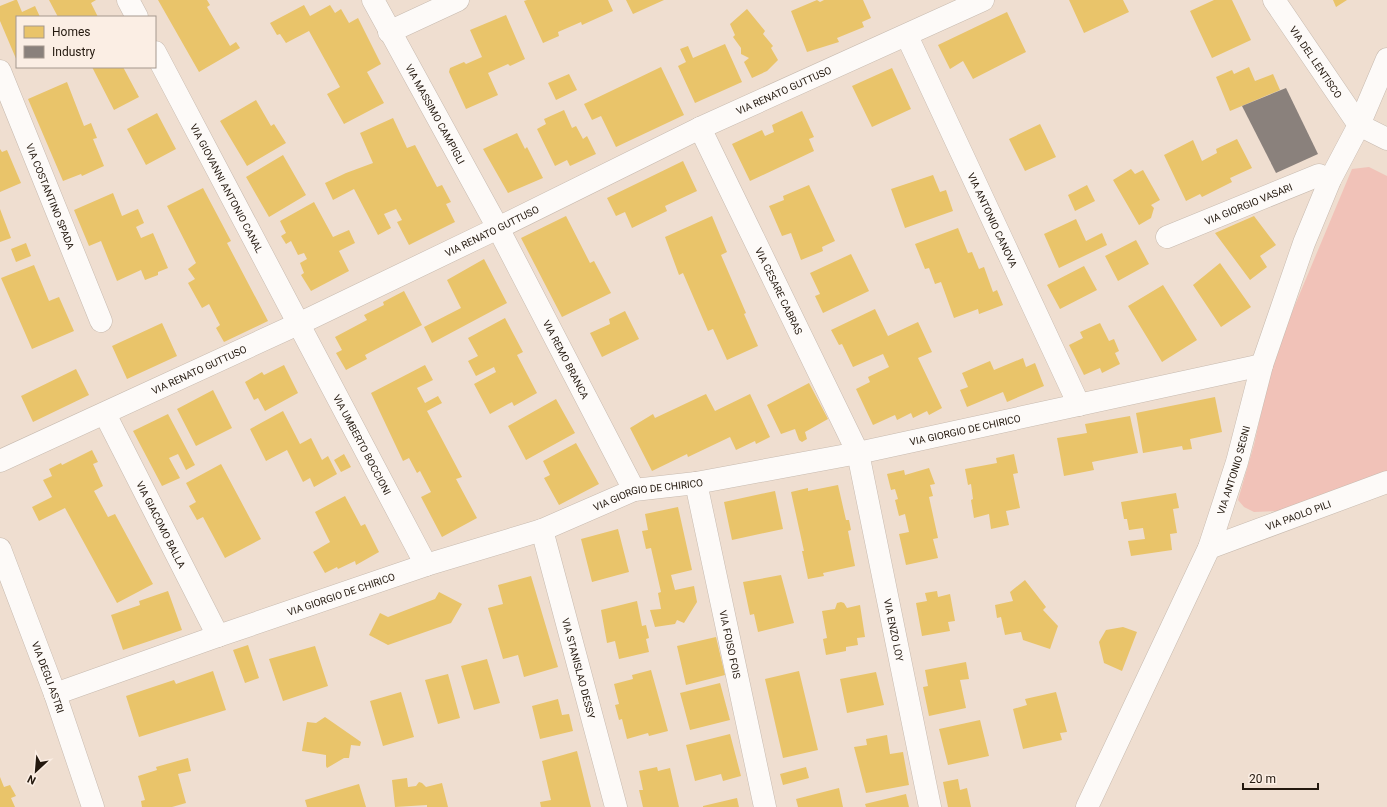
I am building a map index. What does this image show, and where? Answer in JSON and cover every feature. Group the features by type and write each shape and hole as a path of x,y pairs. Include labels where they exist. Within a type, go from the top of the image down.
{"street":[{"path":"128,0 136,16"},
{"name":"VIA MASSIMO CAMPIGLI","path":"373,0 498,228"},
{"path":"390,32 458,0"},
{"name":"VIA RENATO GUTTUSO","path":"0,461 299,324 700,128 907,36 983,0"},
{"name":"VIA DEL LENTISCO","path":"1274,0 1359,124"},
{"name":"VIA ANTONIO CANOVA","path":"907,36 1079,405"},
{"name":"VIA GIOVANNI ANTONIO CANAL","path":"156,54 299,324"},
{"name":"VIA ANTONIO SEGNI","path":"1087,807 1209,548 1237,462 1262,365 1304,243 1330,180 1359,124 1387,59"},
{"name":"VIA COSTANTINO SPADA","path":"0,71 101,321"},
{"path":"1359,124 1387,139"},
{"name":"VIA CESARE CABRAS","path":"700,128 858,453"},
{"name":"VIA GIORGIO VASARI","path":"1167,238 1319,175 1330,180"},
{"name":"VIA REMO BRANCA","path":"498,228 634,490"},
{"name":"VIA UMBERTO BOCCIONI","path":"299,324 426,566"},
{"name":"VIA GIORGIO DE CHIRICO","path":"55,694 218,636 426,566 542,530 634,490 696,483 858,453 1262,365"},
{"name":"VIA GIACOMO BALLA","path":"105,414 218,636"},
{"name":"VIA ENZO LOY","path":"858,453 930,807"},
{"name":"VIA PAOLO PILI","path":"1209,548 1387,482"},
{"name":"VIA FOISO FOIS","path":"696,483 765,807"},
{"name":"VIA STANISLAO DESSY","path":"542,530 616,807"},
{"name":"VIA DEGLI ASTRI","path":"0,549 55,694 93,807"}],"shaded area":[{"path":"1369,167 1387,176 1387,471 1278,511 1254,512 1244,507 1238,500 1254,445 1271,369 1290,317 1352,169"}],"building: Homes":[{"path":"17,0 22,12 35,6 40,16 16,16 16,59 0,21 0,6"},
{"path":"49,0 96,0 91,3 98,16 57,16"},
{"path":"158,0 207,0 210,5 207,7 230,46 236,42 240,48 199,72"},
{"path":"608,0 613,11 582,25 581,22 558,32 559,36 543,43 524,1"},
{"path":"626,0 664,0 633,14"},
{"path":"817,0 820,2 824,0 863,0 871,18 862,22 864,27 837,38 839,42 807,52 791,11"},
{"path":"1069,0 1123,0 1129,12 1084,33"},
{"path":"1214,0 1232,0 1251,40 1212,58 1190,11"},
{"path":"1333,0 1347,0 1336,7"},
{"path":"304,5 310,16 330,5 335,13 341,9 349,23 358,18 381,64 367,72 384,103 344,124 327,94 340,87 309,31 286,43 280,34 277,35 270,23"},
{"path":"747,9 765,31 763,34 773,46 771,48 778,60 767,71 752,78 744,62 749,58 741,54 741,48 733,37 735,35 730,24"},
{"path":"1007,12 1026,52 973,79 963,61 950,69 938,45"},
{"path":"506,15 525,59 510,66 508,64 488,73 498,95 466,109 449,72 450,68 464,62 466,64 482,57 470,30"},
{"path":"725,44 742,82 695,103 678,66 686,62 680,49 688,46 693,58"},
{"path":"661,67 684,115 616,147 601,116 592,120 584,104"},
{"path":"1249,67 1255,81 1273,74 1280,90 1230,111 1216,77 1232,70 1234,74"},
{"path":"93,68 124,68 139,97 114,110"},
{"path":"892,68 911,109 872,127 852,86"},
{"path":"569,74 577,90 556,100 548,83"},
{"path":"67,82 84,126 91,123 97,138 93,139 104,166 82,176 81,174 63,181 28,99"},
{"path":"256,100 271,126 274,124 286,143 247,166 220,121"},
{"path":"564,110 572,128 576,126 583,139 587,136 596,154 570,166 567,160 555,166 537,129 546,124 544,119"},
{"path":"802,111 814,137 809,139 814,151 750,181 732,144 762,130 765,136 774,132 772,125"},
{"path":"157,113 176,149 146,165 127,129"},
{"path":"393,118 407,148 415,145 437,187 442,185 451,202 446,204 455,222 409,245 397,222 402,220 396,209 384,214 391,228 378,235 354,189 333,200 325,183 373,163 360,133"},
{"path":"1040,124 1056,157 1025,171 1009,139"},
{"path":"517,133 525,149 527,147 543,178 508,193 483,149"},
{"path":"1237,139 1252,168 1230,178 1232,182 1202,197 1200,194 1186,201 1164,155 1193,140 1202,161 1217,153 1216,149"},
{"path":"0,149 2,152 7,150 21,183 0,192"},
{"path":"283,155 306,195 269,217 246,177"},
{"path":"683,161 697,191 665,206 667,211 632,228 625,212 616,216 607,198"},
{"path":"1131,169 1135,174 1143,170 1160,200 1151,205 1154,208 1151,218 1139,225 1113,180"},
{"path":"933,175 940,192 946,190 953,211 905,228 891,189"},
{"path":"809,185 835,241 822,247 823,251 801,260 791,233 782,236 769,206 784,200 783,196"},
{"path":"1087,185 1095,201 1075,211 1068,195"},
{"path":"203,188 231,241 227,243 268,321 224,342 216,328 220,325 209,304 202,308 188,283 195,279 188,269 196,263 167,206"},
{"path":"113,193 122,216 138,209 144,223 136,227 141,238 153,233 168,268 158,272 158,275 145,280 141,270 117,281 101,241 89,246 74,210"},
{"path":"314,202 333,237 349,230 355,243 339,251 349,271 311,291 301,275 304,273 300,263 307,259 304,253 298,255 291,241 286,244 281,236 286,233 280,221"},
{"path":"0,209 11,238 0,242"},
{"path":"566,216 590,263 594,261 611,293 562,317 521,238"},
{"path":"712,216 727,252 721,255 746,313 744,314 758,346 727,360 713,329 708,331 683,273 679,275 665,237"},
{"path":"1254,216 1276,245 1260,256 1267,267 1250,280 1215,233"},
{"path":"1076,219 1086,241 1102,233 1107,245 1059,268 1044,234"},
{"path":"958,228 968,253 972,252 979,269 984,267 993,292 997,290 1003,305 979,314 978,309 954,318 941,282 935,284 929,268 925,269 915,244"},
{"path":"1136,240 1149,264 1118,281 1105,256"},
{"path":"26,243 31,256 16,262 11,249"},
{"path":"851,254 869,291 823,313 815,296 820,294 810,273"},
{"path":"484,259 507,303 432,343 424,327 461,308 447,280"},
{"path":"1220,263 1251,307 1221,327 1193,285"},
{"path":"34,265 49,301 59,297 74,331 32,349 1,278"},
{"path":"1084,266 1097,290 1060,309 1047,285"},
{"path":"1163,285 1197,340 1162,362 1128,306"},
{"path":"404,291 422,325 365,355 367,359 346,370 336,353 342,350 335,337 367,320 364,315 384,305 383,302"},
{"path":"875,309 888,336 918,322 932,352 918,358 942,408 929,415 927,411 913,418 911,413 897,420 895,415 873,425 856,389 870,382 868,377 889,367 883,354 853,367 842,344 839,345 831,330"},
{"path":"625,311 639,339 602,357 590,333 610,324 609,319"},
{"path":"505,318 523,352 517,355 537,393 514,406 512,402 490,414 474,384 496,372 494,367 476,376 468,361 478,356 468,338"},
{"path":"162,323 177,356 127,379 112,346"},
{"path":"1100,323 1109,341 1114,339 1119,351 1115,353 1120,364 1102,373 1100,368 1084,375 1069,345 1083,338 1080,332"},
{"path":"1023,358 1026,367 1035,363 1044,386 1007,402 1003,392 967,407 960,390 968,387 962,373 990,361 994,370"},
{"path":"284,365 298,393 265,411 258,398 254,400 245,382 262,372 264,375"},
{"path":"425,365 433,380 417,388 425,403 438,396 442,403 427,411 462,477 456,479 477,518 442,537 421,497 431,492 420,471 417,473 409,458 403,461 371,393"},
{"path":"76,369 89,395 33,422 21,396"},
{"path":"809,383 828,419 805,432 807,439 802,442 799,440 795,429 781,434 767,405"},
{"path":"213,390 232,428 196,446 177,409"},
{"path":"706,394 715,411 750,394 770,437 756,444 755,441 736,450 730,437 688,457 687,454 652,471 630,428 653,414 655,418"},
{"path":"1215,397 1222,432 1190,439 1192,449 1183,450 1182,446 1143,453 1136,413"},
{"path":"556,399 575,433 526,460 508,426"},
{"path":"283,411 300,444 311,438 322,460 328,456 337,474 314,487 310,478 303,482 287,450 266,461 250,429"},
{"path":"168,414 195,465 186,470 178,454 169,458 180,478 162,486 133,431"},
{"path":"1130,416 1138,453 1092,462 1094,470 1064,476 1057,438 1087,433 1085,424"},
{"path":"576,443 599,484 559,505 544,478 550,475 543,461"},
{"path":"92,450 98,462 93,464 103,486 94,491 108,517 115,514 153,584 117,603 65,508 39,521 32,507 52,497 43,480 52,476 49,469 61,463 62,465"},
{"path":"344,454 351,467 341,472 334,460"},
{"path":"1014,454 1018,473 1013,474 1020,508 1006,511 1009,525 991,529 989,514 974,518 971,500 973,499 971,484 968,485 965,469 997,463 996,458"},
{"path":"221,464 261,539 225,558 203,517 197,520 189,506 196,502 186,483"},
{"path":"929,468 935,484 930,485 933,496 929,497 938,538 933,539 938,558 906,565 899,534 909,532 905,514 899,516 895,500 898,499 895,489 891,490 887,474 904,470 905,475"},
{"path":"838,485 846,520 849,520 851,530 848,531 855,566 823,573 824,576 808,579 802,551 804,551 791,492 808,488 808,491"},
{"path":"775,491 783,529 732,540 724,502"},
{"path":"1176,493 1179,508 1173,509 1177,533 1170,534 1172,550 1131,556 1128,541 1145,539 1143,528 1129,530 1127,519 1124,519 1121,502"},
{"path":"345,496 361,526 365,524 379,552 356,565 355,561 325,573 313,552 330,542 315,512"},
{"path":"678,507 692,570 671,575 675,590 694,586 697,602 684,623 677,620 675,624 655,627 650,610 661,609 658,593 661,592 651,548 646,549 642,531 648,530 645,514"},
{"path":"618,529 629,572 592,582 581,539"},
{"path":"781,575 794,623 758,632 754,614 750,615 743,582"},
{"path":"531,576 558,667 524,677 518,655 503,659 488,608 503,604 498,585"},
{"path":"1025,580 1046,607 1043,610 1058,626 1050,649 1023,640 1021,632 1005,635 1001,617 997,618 995,605 1013,601 1010,592"},
{"path":"168,591 182,630 123,650 111,615 140,605 139,601"},
{"path":"937,591 938,597 950,594 955,621 948,622 950,631 922,636 916,603 927,601 925,593"},
{"path":"439,592 462,604 451,623 388,645 369,635 380,613 388,617 435,599"},
{"path":"637,601 642,626 646,625 649,638 646,639 649,652 619,659 615,641 607,643 601,610"},
{"path":"837,603 844,603 847,608 860,605 865,637 857,638 858,645 846,647 846,651 826,655 823,639 827,638 822,611 835,609"},
{"path":"1123,627 1137,632 1122,671 1104,663 1099,642 1106,630"},
{"path":"716,637 725,675 686,685 677,646"},
{"path":"248,645 259,678 245,683 233,650"},
{"path":"315,646 328,686 283,701 269,659"},
{"path":"487,659 500,703 474,710 461,666"},
{"path":"966,662 969,679 960,680 966,708 929,716 923,687 928,686 925,670"},
{"path":"651,670 668,731 649,736 648,733 627,739 622,719 619,720 615,705 619,704 614,684 633,679 632,675"},
{"path":"213,671 226,710 139,737 126,696 174,680 176,684"},
{"path":"799,671 818,750 783,758 765,679"},
{"path":"876,672 884,705 847,713 840,679"},
{"path":"448,674 460,718 438,724 425,680"},
{"path":"720,683 730,720 690,730 680,693"},
{"path":"401,692 414,737 383,746 370,701"},
{"path":"1056,692 1067,732 1060,733 1062,740 1023,749 1013,709 1027,705 1025,699"},
{"path":"558,699 562,715 569,714 573,731 540,739 532,706"},
{"path":"325,717 361,742 360,746 351,745 349,758 344,758 327,768 326,755 302,751 307,722 316,723"},
{"path":"980,720 989,756 948,765 939,729"},
{"path":"730,734 741,776 723,781 721,774 695,781 686,745"},
{"path":"887,735 890,754 903,752 909,785 866,793 854,747 867,745 866,739"},
{"path":"577,751 591,807 541,807 540,802 551,800 542,761"},
{"path":"188,758 191,771 178,774 186,803 172,807 142,807 141,801 145,800 138,776 157,770 156,767"},
{"path":"657,767 658,771 670,768 679,807 643,807 639,790 643,790 639,771"},
{"path":"806,767 809,778 783,785 780,774"},
{"path":"0,777 4,787 10,785 16,796 11,798 15,807 0,807"},
{"path":"407,778 408,787 416,786 419,782 426,787 442,783 448,807 427,807 427,805 395,807 392,780"},
{"path":"958,779 960,790 967,788 971,807 948,807 943,782"},
{"path":"359,784 366,807 307,807 305,800"},
{"path":"839,788 843,807 798,807 796,799"},
{"path":"906,794 909,807 866,807 865,804"},
{"path":"737,798 739,807 703,807 703,806"}],"building: Industry":[{"path":"1286,88 1318,154 1276,173 1242,106"}]}
